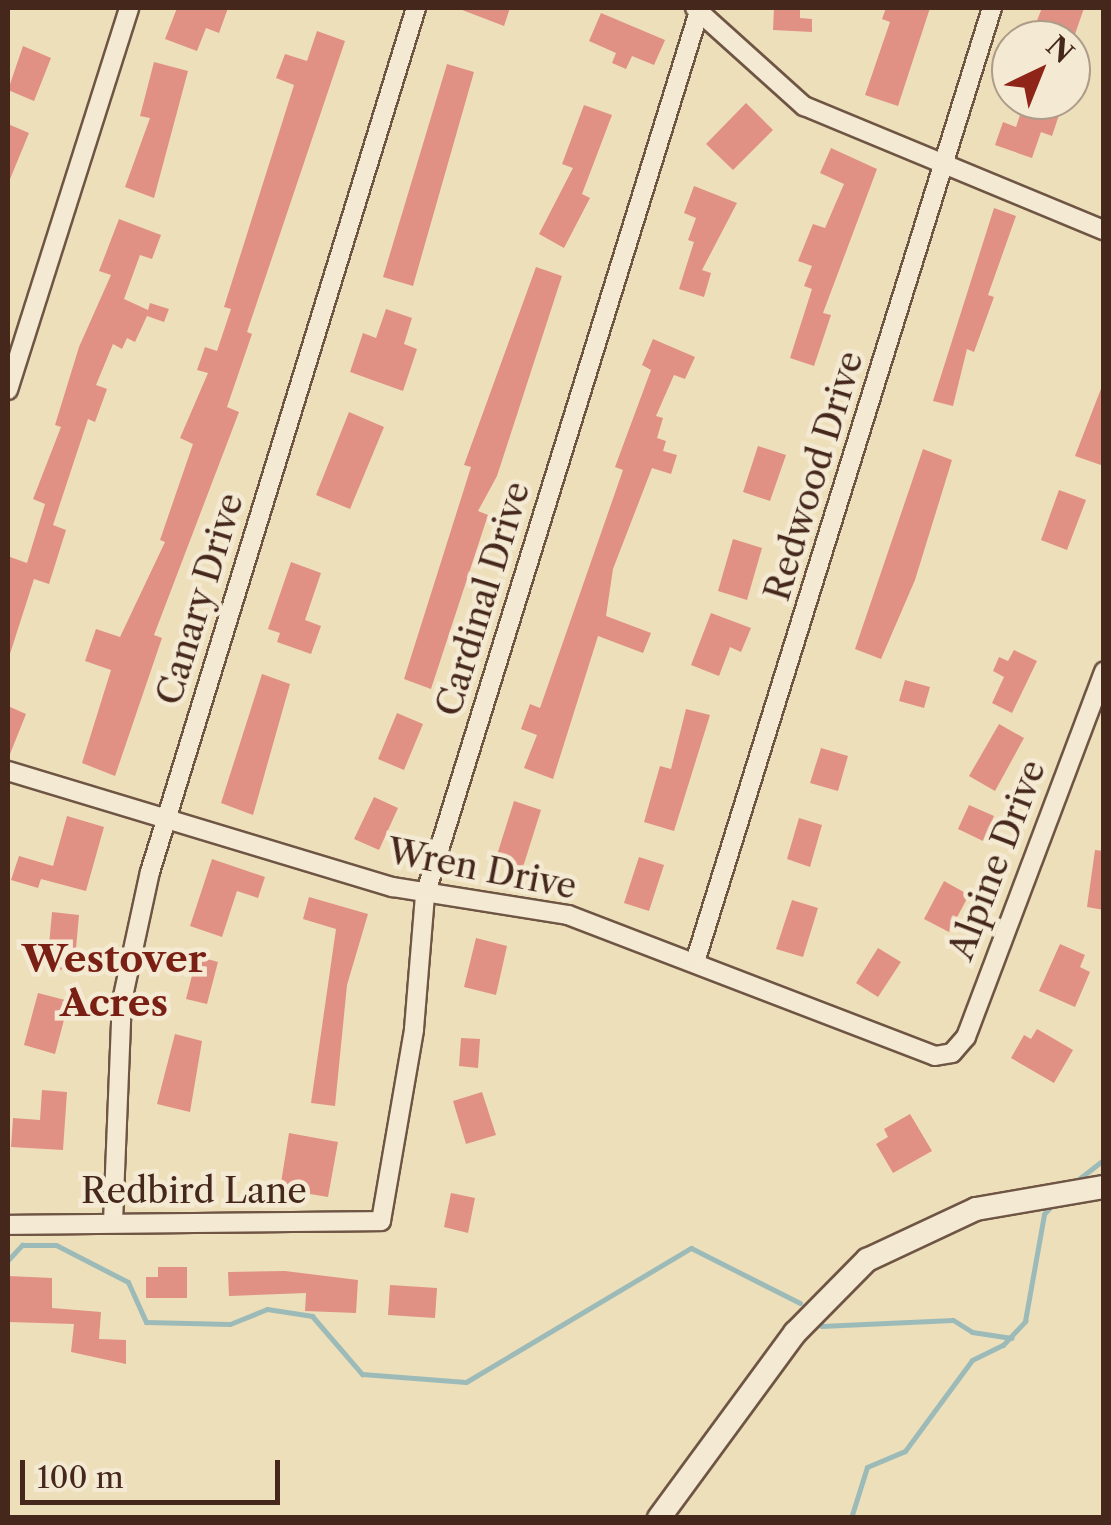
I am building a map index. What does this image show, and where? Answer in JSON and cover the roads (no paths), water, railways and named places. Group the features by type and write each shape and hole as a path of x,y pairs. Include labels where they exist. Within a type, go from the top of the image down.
{"street":[{"path":"8,390 129,8"},
{"name":"Canary Drive","path":"113,1222 122,1002 165,822 416,8"},
{"name":"Redwood Drive","path":"695,962 992,8"},
{"path":"698,9 804,106 1104,230"},
{"name":"Cardinal Drive","path":"382,1221 414,1029 425,895 698,9"},
{"name":"Alpine Drive","path":"935,1056 952,1054 966,1037 1104,671"},
{"name":"Wren Drive","path":"8,771 165,822 425,895 568,915 935,1056"},
{"path":"659,1518 795,1334 851,1272 937,1222 1097,1188"},
{"name":"Redbird Lane","path":"8,1225 382,1221"}],"waterway":[{"path":"1075,1182 1104,1159"},
{"path":"851,1518 867,1467 905,1451 972,1360 1003,1345 1025,1321 1044,1214 1053,1204"},
{"path":"8,1260 22,1245 56,1245 128,1282 146,1322 230,1324 267,1309 312,1316 362,1374 466,1382 691,1248 800,1303"},
{"path":"821,1326 953,1320 972,1332 1012,1338"}],"district":[{"name":"Westover Acres","path":"114,981"}]}
